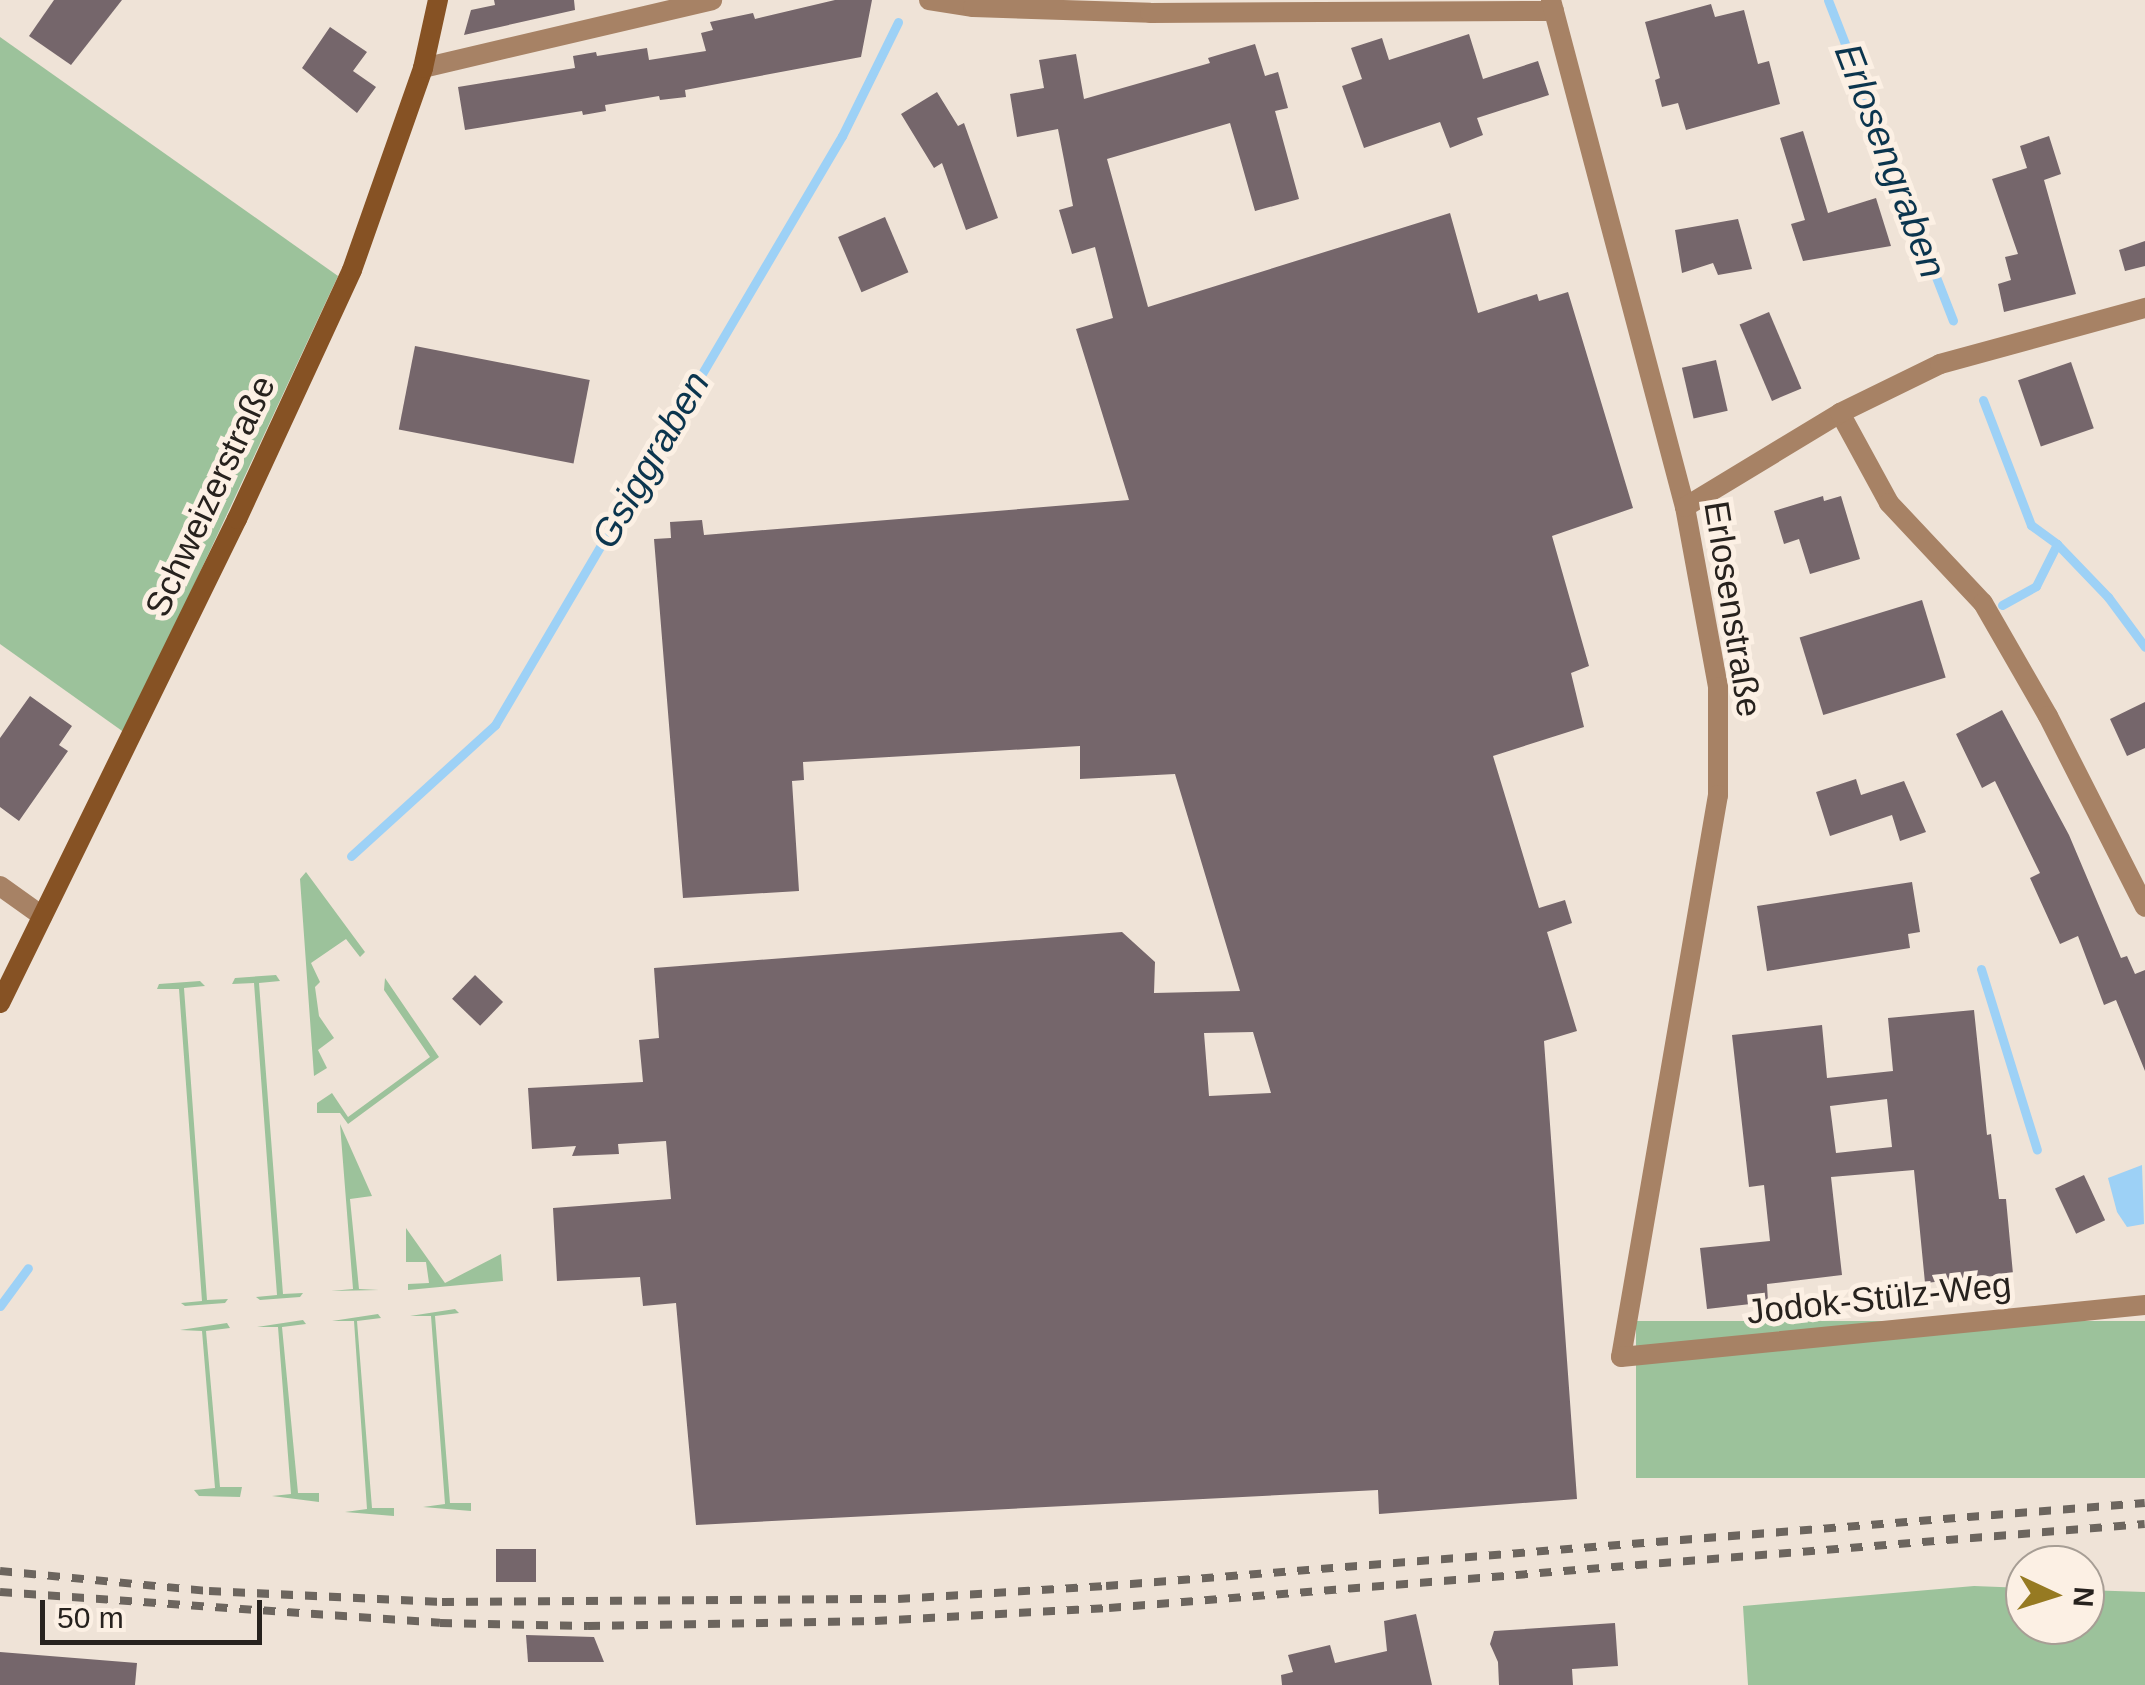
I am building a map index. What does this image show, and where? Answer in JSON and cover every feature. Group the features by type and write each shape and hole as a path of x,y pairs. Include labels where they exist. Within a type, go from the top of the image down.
{"street":[{"name":"Schweizerstraße","path":"0,1003 237,519 352,270 423,68 438,0"},
{"path":"423,68 712,0"},
{"path":"930,0 988,8 1150,13 1552,5"},
{"name":"Erlosenstraße","path":"1552,5 1686,507 1718,687 1722,756 1709,860 1621,1357"},
{"path":"1686,507 1840,413 1940,364 2145,308"},
{"path":"1840,413 1888,503 1983,603 2048,716 2145,907"},
{"path":"0,886 42,916"},
{"name":"Jodok-Stülz-Weg","path":"1621,1357 2145,1305"}],"green space":[{"path":"0,37 338,276 125,733 0,644"},
{"path":"306,872 365,952 360,957 346,939 311,963 320,982 315,987 319,1016 334,1038 318,1050 327,1068 314,1076 300,879"},
{"path":"276,975 280,981 259,983 283,1294 303,1293 300,1297 260,1300 256,1297 277,1295 254,983 232,984 235,978"},
{"path":"385,978 439,1057 348,1124 340,1113 317,1113 317,1103 332,1093 348,1117 430,1057 384,990"},
{"path":"200,981 205,986 184,988 207,1300 228,1299 225,1303 185,1306 181,1303 202,1301 179,989 157,989 159,984"},
{"path":"340,1124 372,1196 350,1199 359,1289 379,1290 331,1291 353,1289"},
{"path":"406,1228 445,1283 501,1254 503,1281 408,1290 408,1284 429,1283 426,1262 406,1262"},
{"path":"455,1309 459,1313 435,1316 450,1503 471,1503 471,1511 423,1507 445,1504 431,1316 410,1316"},
{"path":"378,1314 381,1318 357,1321 372,1508 394,1508 394,1516 345,1512 367,1509 354,1321 332,1321"},
{"path":"303,1320 306,1324 282,1327 298,1493 319,1493 319,1502 272,1496 291,1494 278,1327 257,1327"},
{"path":"1636,1321 2145,1321 2145,1478 1636,1478"},
{"path":"227,1323 230,1328 206,1331 220,1487 242,1487 240,1497 199,1496 194,1490 215,1488 202,1331 180,1330"},
{"path":"1974,1586 2005,1587 2005,1645 2105,1645 2105,1591 2145,1592 2145,1685 1748,1685 1743,1606"}],"water":[{"path":"2142,1165 2144,1224 2127,1227 2117,1212 2108,1178"}],"building":[{"path":"54,0 122,0 71,65 29,36"},
{"path":"494,0 574,0 575,10 464,35 471,10 495,5"},
{"path":"835,0 872,0 861,57 685,90 686,97 660,100 659,96 605,105 606,111 583,115 582,111 465,130 458,87 575,68 573,56 596,52 597,56 647,48 649,60 706,51 701,33 713,30 710,22 753,13 755,19"},
{"path":"1711,4 1715,17 1744,10 1758,64 1769,61 1780,104 1686,130 1678,103 1662,107 1655,80 1660,78 1645,22"},
{"path":"330,27 367,52 353,71 376,87 357,113 302,68"},
{"path":"1469,34 1483,79 1538,61 1549,95 1477,118 1483,135 1450,148 1440,122 1364,148 1342,86 1362,79 1351,48 1382,38 1389,60"},
{"path":"1255,44 1265,76 1278,72 1288,108 1275,111 1299,199 1255,211 1230,123 1107,159 1148,307 1450,213 1478,313 1537,294 1539,301 1568,292 1633,508 1552,536 1589,666 1571,673 1584,727 1493,756 1539,908 1565,900 1572,923 1547,932 1577,1031 1544,1041 1577,1499 1379,1514 1378,1490 696,1525 676,1303 643,1306 640,1277 557,1281 553,1208 671,1199 666,1141 618,1144 619,1154 572,1156 576,1146 532,1149 528,1088 643,1082 639,1040 659,1038 654,968 1122,932 1155,962 1154,993 1240,991 1175,774 1080,779 1080,746 803,762 804,780 792,781 799,891 683,898 654,539 671,538 670,522 702,520 704,535 1129,500 1076,329 1113,318 1095,247 1072,254 1059,210 1073,206 1058,129 1017,137 1010,94 1044,88 1039,60 1076,54 1084,99 1210,63 1208,58","holes":["1253,1032 1271,1093 1209,1096 1204,1033"]},
{"path":"937,92 958,126 964,123 998,218 966,230 942,163 934,168 901,114"},
{"path":"1803,131 1828,213 1876,198 1891,246 1803,261 1791,224 1805,220 1780,138"},
{"path":"2049,136 2061,174 2044,180 2076,294 2004,312 1998,284 2011,280 2005,257 2018,254 1992,179 2027,168 2020,146"},
{"path":"885,217 908,272 861,292 838,237"},
{"path":"1738,219 1752,269 1718,275 1713,263 1682,273 1675,230"},
{"path":"2145,241 2145,266 2125,271 2119,250"},
{"path":"1769,312 1801,388 1772,401 1740,325"},
{"path":"415,346 590,380 574,463 399,429"},
{"path":"1716,360 1728,411 1694,419 1682,368"},
{"path":"2071,362 2094,428 2041,446 2018,380"},
{"path":"1823,496 1824,501 1841,496 1860,559 1810,574 1799,539 1784,544 1774,511"},
{"path":"1922,600 1946,677 1823,715 1800,637"},
{"path":"30,696 72,726 59,745 68,751 19,821 0,807 0,738"},
{"path":"2145,702 2145,748 2127,756 2110,719"},
{"path":"2002,710 2069,835 2121,958 2127,956 2135,974 2145,970 2145,1071 2116,1000 2104,1005 2078,936 2060,944 2030,878 2040,873 1995,781 1982,788 1956,734"},
{"path":"1856,779 1861,795 1904,781 1926,832 1900,841 1892,815 1830,836 1816,792"},
{"path":"1912,882 1920,932 1908,934 1910,948 1767,971 1757,906"},
{"path":"475,975 503,1002 480,1026 452,999"},
{"path":"1974,1010 1987,1135 1991,1134 1999,1199 2006,1199 2013,1274 1925,1283 1914,1170 1831,1177 1842,1275 1767,1284 1768,1302 1707,1309 1700,1248 1770,1241 1764,1185 1749,1187 1732,1035 1822,1025 1827,1078 1893,1071 1888,1018","holes":["1887,1099 1892,1147 1836,1153 1830,1106"]},
{"path":"2084,1175 2105,1220 2076,1234 2055,1189"},
{"path":"496,1549 536,1549 536,1582 496,1582"},
{"path":"1416,1614 1432,1685 1282,1685 1281,1675 1293,1672 1288,1655 1330,1645 1335,1663 1387,1651 1384,1621"},
{"path":"1615,1623 1618,1666 1572,1669 1573,1685 1499,1685 1498,1662 1490,1644 1494,1631"},
{"path":"526,1635 594,1637 604,1662 528,1662"},
{"path":"0,1652 137,1663 135,1685 0,1685"}],"waterway":[{"name":"Erlosengraben","path":"1828,0 1953,321"},
{"name":"Gsiggraben","path":"351,856 495,725 842,136 898,22"},
{"name":"Erlosengraben","path":"1983,400 2031,525 2057,544 2108,597 2145,647"},
{"path":"2002,605 2036,586 2057,544"},
{"path":"1981,969 2037,1150"},
{"name":"Gsiggraben","path":"0,1306 28,1268"}],"railway":[{"path":"0,1571 209,1591 442,1602 898,1599 1106,1586 2145,1503"},
{"path":"0,1592 440,1623 588,1626 875,1621 1109,1608 2145,1524"}]}
